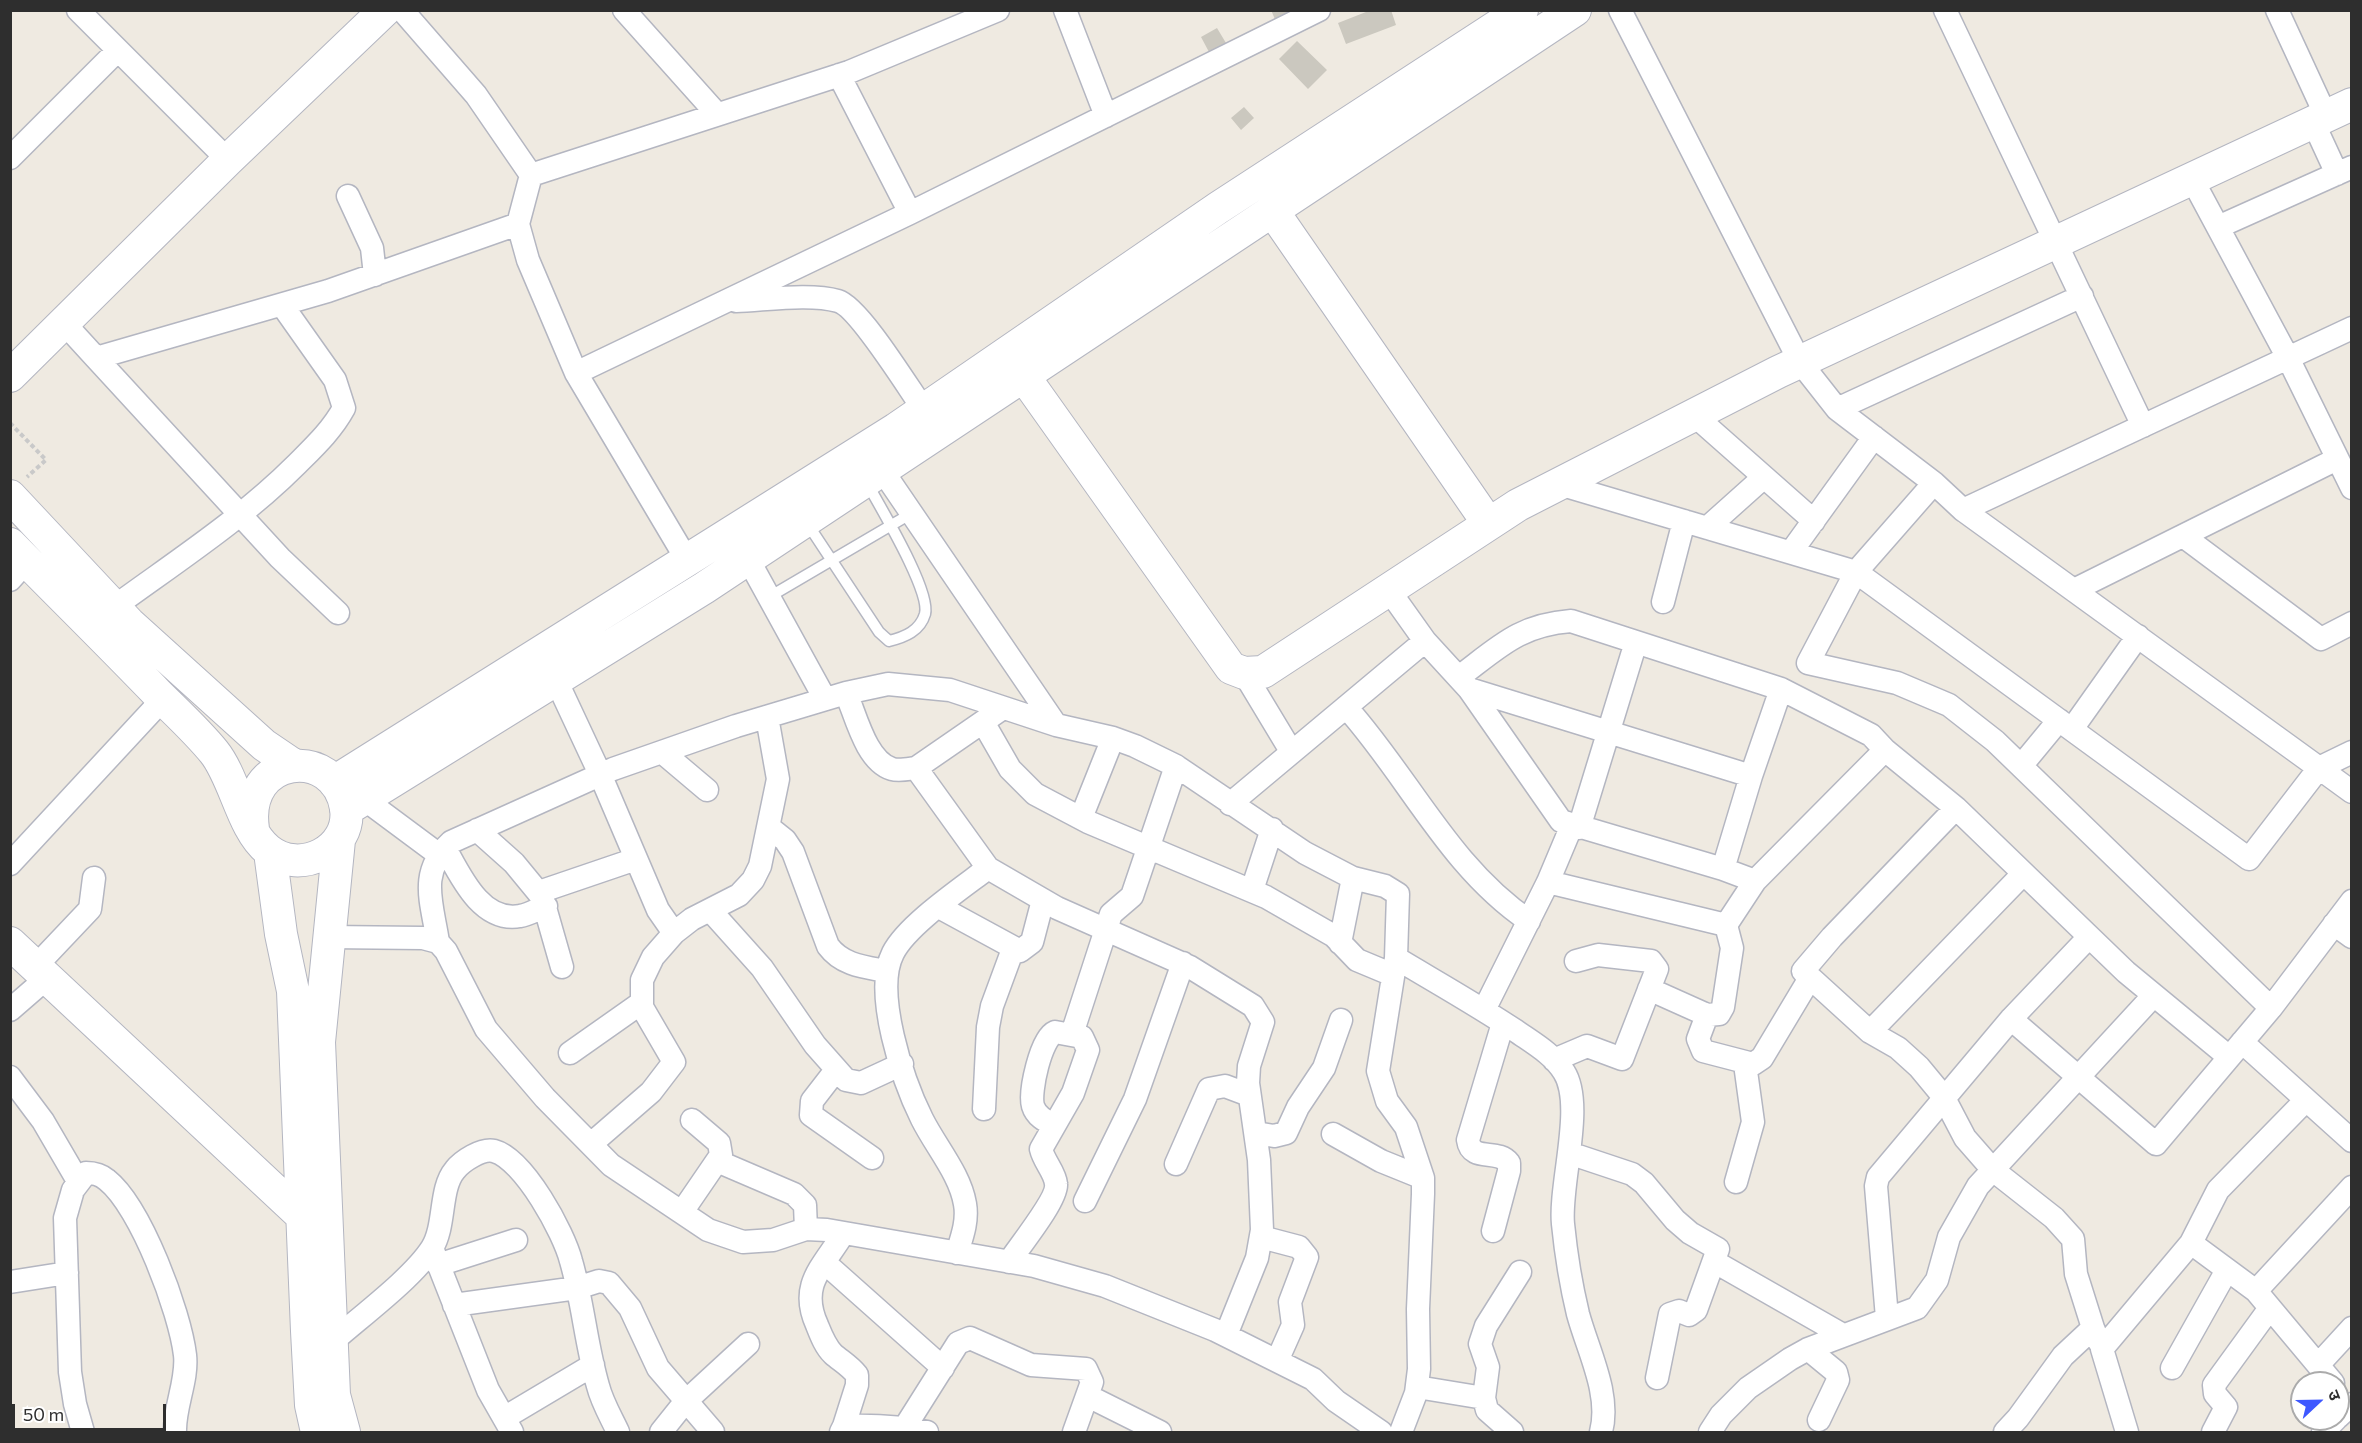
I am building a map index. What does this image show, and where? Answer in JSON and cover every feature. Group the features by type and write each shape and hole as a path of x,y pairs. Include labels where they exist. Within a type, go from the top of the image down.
{"main road":[{"path":"10,376 228,160 385,10"},
{"path":"344,1432 334,1395 320,1042 328,937 339,840 355,804 748,559 874,475 1218,208 1522,10"},
{"path":"334,782 924,410 1016,366 1272,210 1575,10"},
{"path":"1016,366 1231,668 1244,673 1263,672 1488,523 1559,484 1800,362 2330,114"},
{"path":"1272,210 1488,523"},
{"path":"10,496 114,607 264,745 295,766"},
{"path":"16,562 163,699 215,753 262,840 284,859 299,862 321,855 339,840"},
{"path":"317,1432 311,1405 293,991 253,800 259,787 269,776 281,769 295,766 312,768 334,782 342,795 355,804"},
{"path":"10,943 301,1215"}],"street":[{"path":"78,10 228,160"},
{"path":"402,10 476,95 531,175 518,224 528,260 576,373 687,560"},
{"path":"624,10 717,114"},
{"path":"531,175 839,75 998,10"},
{"path":"1065,10 1106,116"},
{"path":"576,373 910,213 1319,10"},
{"path":"1620,10 1800,362 1837,409 1934,483 1964,510 2352,792"},
{"path":"1946,10 2143,426"},
{"path":"2218,227 2344,170 2330,114 2277,10"},
{"path":"10,158 118,50"},
{"path":"839,75 910,213"},
{"path":"2192,179 2288,358 2352,488"},
{"path":"348,196 372,248 375,275"},
{"path":"96,358 282,305 375,275 518,224"},
{"path":"1837,409 2082,296"},
{"path":"725,302 820,298 841,302 857,315 924,410"},
{"path":"114,607 242,514 273,488 333,427 344,408 335,380 282,305"},
{"path":"64,323 280,558 338,613"},
{"path":"1964,510 2352,328"},
{"path":"1694,415 1814,521"},
{"path":"1791,552 1874,437"},
{"path":"2074,590 2337,459"},
{"path":"874,475 912,513 1056,725"},
{"path":"1707,528 1764,477"},
{"path":"1723,869 1750,776 1788,692 1808,663 1856,572 1934,483"},
{"path":"1559,484 1856,572 2249,859 2319,768 2352,752"},
{"path":"1663,603 1684,521"},
{"path":"2183,536 2321,639 2352,623"},
{"path":"748,559 769,597 880,764 894,770 916,768 1003,708"},
{"path":"1388,589 1425,641 1464,683 1561,821 1723,869 1755,881"},
{"path":"1464,683 1516,634 1546,623 1572,621 1788,692 1871,735 1885,750 1956,808 2089,937 2154,995 2306,1100 2352,1141"},
{"path":"2021,766 2065,725 2138,636"},
{"path":"1230,804 1425,641"},
{"path":"1484,1010 1576,826 1609,732 1636,642"},
{"path":"1808,663 1897,683 1949,705 1995,741 2271,1008"},
{"path":"1244,673 1292,751"},
{"path":"556,680 600,774 658,910 674,933"},
{"path":"1464,683 1750,776"},
{"path":"438,942 430,884 431,869 441,851 451,842 600,774 836,696 888,684 950,690 1056,725 1113,738 1176,766 1305,853 1353,878 1385,885 1398,894 1394,966 1378,1071 1387,1101 1407,1127 1423,1178 1417,1387 1401,1432"},
{"path":"10,864 163,699"},
{"path":"1346,707 1378,742 1445,841 1481,883 1529,921"},
{"path":"591,1144 651,1092 674,1062 649,1023 641,1003 642,980 653,957 674,933 692,919 739,895 753,880 760,866 770,828 778,779 767,717"},
{"path":"983,722 1010,769 1021,783 1035,794 1081,818 1252,890 1322,928 1358,960 1394,966 1484,1010 1554,1060 1569,1081 1572,1096 1563,1221 1578,1314 1602,1398 1605,1418 1601,1432"},
{"path":"1081,818 1113,738"},
{"path":"1725,925 1755,881 1885,750"},
{"path":"662,752 707,790"},
{"path":"1072,1034 1114,910 1132,896 1176,766"},
{"path":"916,768 988,868 1043,900 1183,963 1253,1006 1260,1014 1263,1022 1262,1032 1249,1066 1249,1095 1256,1133 1263,1198 1261,1237 1257,1258 1226,1335"},
{"path":"355,804 441,851 466,885 493,912 507,917 521,916 542,899 636,859"},
{"path":"1956,808 1832,937 1803,971 1870,1032 1898,1048 1943,1096 1965,1138 1993,1170 2054,1218 2073,1239 2076,1274 2127,1432"},
{"path":"770,828 785,840 793,852 828,946 835,955 848,963 886,971"},
{"path":"1252,890 1272,829"},
{"path":"477,830 514,863 542,899 562,967"},
{"path":"957,1253 966,1222 962,1192 921,1118 902,1064 885,994 886,971 902,939 988,868"},
{"path":"1870,1032 2023,874"},
{"path":"1340,943 1353,878"},
{"path":"10,1010 90,909 94,879"},
{"path":"1548,882 1725,925"},
{"path":"939,907 1020,951 1032,942 1043,900"},
{"path":"2011,1019 2156,1144 2235,1049 2343,931 2352,901"},
{"path":"710,910 762,968 836,1070 846,1080 861,1083 902,1064"},
{"path":"1650,989 1707,1016 1719,1014 1723,1007 1732,948 1725,925"},
{"path":"328,937 423,938 438,942 446,951 486,1029 545,1098 611,1165 708,1230 743,1242 773,1240 806,1229 843,1234 1009,1262 1105,1286 1226,1335 1313,1379 1336,1401 1382,1432"},
{"path":"1887,1318 1876,1186 1878,1176 1943,1096 2011,1019 2089,937"},
{"path":"984,1109 988,1027 992,1006 1013,949"},
{"path":"1554,1060 1587,1046 1622,1059 1657,969 1651,961 1598,955 1576,961"},
{"path":"1085,1201 1135,1099 1183,963"},
{"path":"1707,1016 1698,1039 1703,1051 1745,1064 1753,1064 1762,1058 1810,978"},
{"path":"1710,1432 1721,1415 1748,1388 1808,1349 1917,1308 1938,1280 1949,1237 1978,1186 2154,995"},
{"path":"570,1053 641,1003"},
{"path":"1256,1133 1274,1137 1286,1133 1298,1107 1324,1068 1341,1020"},
{"path":"1493,1231 1509,1171 1509,1163 1500,1156 1476,1154 1471,1150 1468,1140 1503,1023"},
{"path":"1009,1262 1055,1191 1054,1176 1045,1163 1041,1149 1076,1086 1088,1050 1082,1037 1055,1032 1050,1034 1041,1052 1033,1106 1044,1120 1054,1125"},
{"path":"1736,1182 1753,1122 1745,1064"},
{"path":"836,1070 812,1101 811,1115 872,1158"},
{"path":"10,1077 43,1121 78,1180"},
{"path":"1176,1164 1209,1089 1225,1086 1249,1095"},
{"path":"2005,1432 2018,1418 2063,1356 2097,1338 2191,1243 2218,1190 2306,1100"},
{"path":"682,1212 721,1155 719,1143 692,1120"},
{"path":"1333,1134 1381,1161 1423,1178"},
{"path":"593,1365 508,1425 488,1390 435,1256 448,1185 453,1172 462,1163 485,1151 495,1151 530,1181 541,1197 571,1259 598,1388 618,1432"},
{"path":"1569,1153 1619,1167 1638,1178 1675,1220 1690,1233 1718,1249 1694,1313 1679,1311 1670,1314 1657,1378"},
{"path":"717,1161 794,1194 805,1205 806,1229"},
{"path":"82,1432 70,1372 65,1218 67,1203 78,1180 86,1173 97,1173 107,1180 127,1203 159,1268 186,1356 174,1416 175,1432"},
{"path":"2256,1291 2352,1187"},
{"path":"843,1234 811,1285 808,1298 811,1312 824,1341 834,1354 857,1375 857,1385 843,1430 905,1427 927,1432"},
{"path":"1261,1237 1299,1247 1307,1257 1290,1302 1293,1325 1277,1361"},
{"path":"332,1342 415,1268 435,1256 516,1240"},
{"path":"2191,1243 2256,1291 2323,1371"},
{"path":"1715,1262 1843,1335"},
{"path":"825,1263 942,1368"},
{"path":"2172,1368 2227,1270"},
{"path":"1512,1432 1490,1414 1484,1398 1488,1367 1480,1344 1482,1334 1520,1272"},
{"path":"10,1282 67,1273"},
{"path":"454,1305 577,1288 599,1281 609,1283 630,1308 658,1368 713,1432"},
{"path":"2213,1432 2226,1407 2215,1394 2214,1385 2270,1308"},
{"path":"2318,1365 2352,1328"},
{"path":"905,1427 958,1343 970,1338 1031,1365 1086,1369 1092,1382 1074,1432"},
{"path":"661,1432 685,1402 748,1344"},
{"path":"1808,1349 1836,1372 1839,1380 1819,1420"},
{"path":"1417,1387 1484,1398"},
{"path":"1088,1396 1160,1432"}],"lane":[{"path":"806,520 879,632 890,640 910,633 921,624 926,612 925,600 918,580 890,526 874,475"},
{"path":"769,597 912,513"}],"path":[{"path":"10,423 46,460"}],"building":[{"path":"1271,10 1308,10 1277,24"},
{"path":"1371,10 1391,10 1396,25 1346,44 1338,23"},
{"path":"1217,28 1226,43 1209,52 1201,37"},
{"path":"1297,41 1327,70 1308,89 1279,59"},
{"path":"1244,107 1254,118 1241,130 1231,118"}]}
